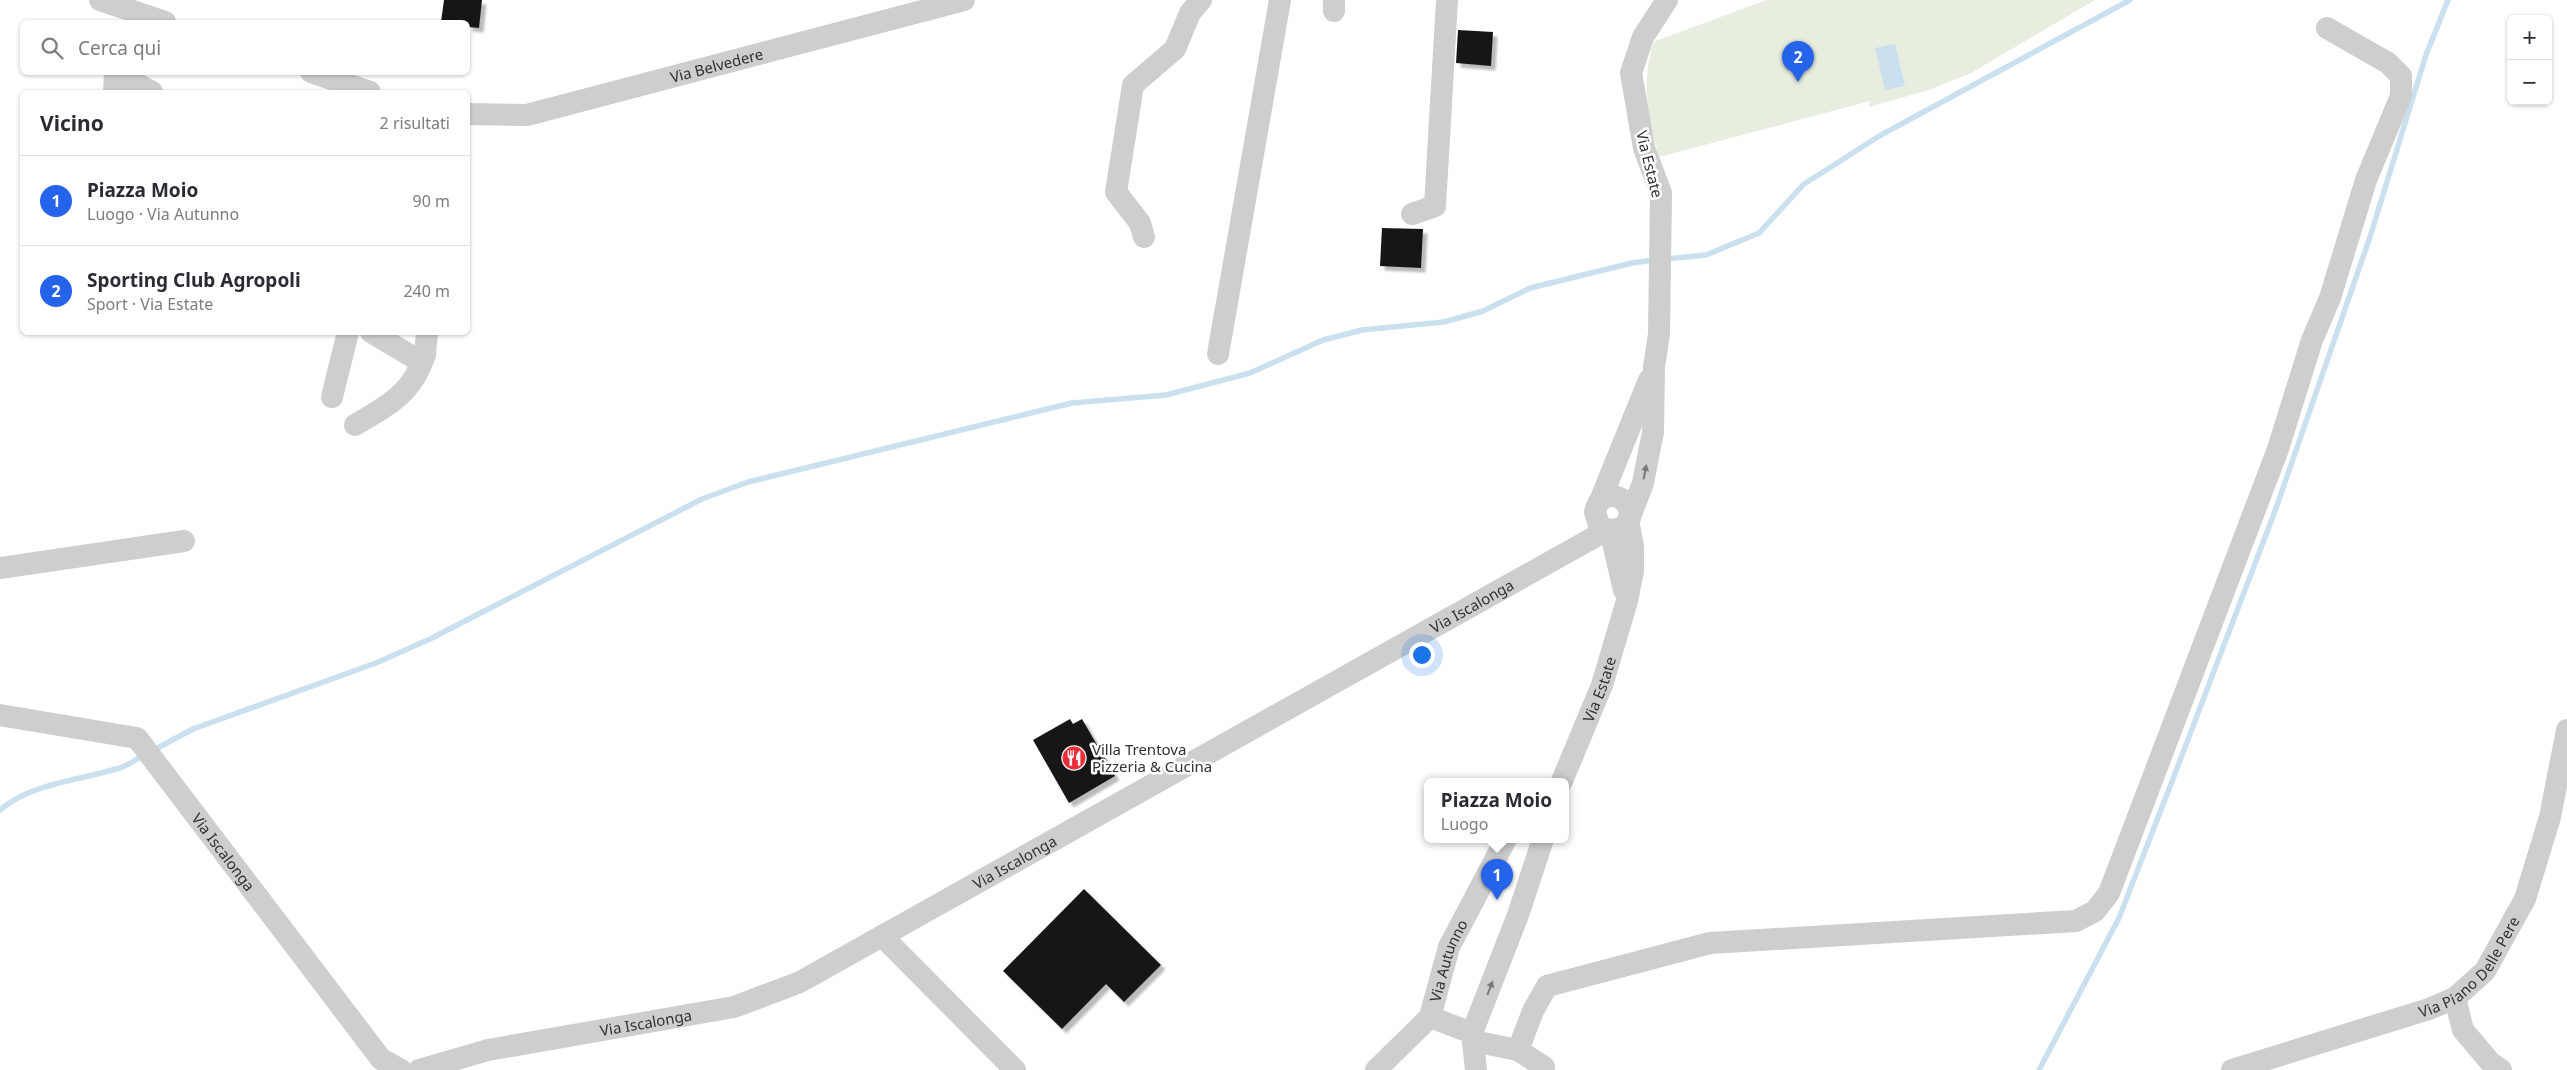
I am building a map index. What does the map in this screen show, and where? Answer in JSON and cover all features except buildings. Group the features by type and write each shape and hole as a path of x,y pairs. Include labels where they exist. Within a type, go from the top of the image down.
{"street":[{"path":"100,0 120,15 152,20"},
{"name":"Via Belvedere","path":"470,114 527,115 964,0"},
{"path":"1144,237 1140,223 1116,192 1133,85 1175,49 1190,13 1201,0"},
{"path":"1218,354 1280,0"},
{"path":"1412,214 1435,206 1447,0"},
{"name":"Via Estate","path":"1612,518 1643,483 1652,432 1654,367 1659,334 1660,193 1644,148 1631,73 1643,37 1667,0"},
{"path":"1518,1050 1533,1011 1547,986 1710,943 2076,921 2095,911 2108,893 2278,449 2312,340 2330,298 2366,180 2401,96 2401,76 2388,63 2327,28"},
{"path":"114,90 115,75"},
{"path":"121,75 148,90"},
{"path":"320,75 364,90"},
{"path":"332,397 347,335"},
{"path":"376,335 413,357 426,343"},
{"path":"355,425 393,403 419,373 426,343"},
{"name":"Via Estate","path":"1561,778 1602,685 1627,601 1612,518 1654,367"},
{"name":"Via Iscalonga","path":"419,1070 488,1050 734,1008 800,982 1569,552 1612,518"},
{"path":"0,568 184,541"},
{"name":"Via Iscalonga","path":"0,715 137,738 381,1059 402,1070"},
{"name":"Via Piano Delle Pere","path":"2232,1070 2429,1009 2455,998 2485,971 2526,899 2550,817 2565,756 2567,730"},
{"name":"Via Autunno","path":"1376,1070 1430,1017 1449,947 1504,843"},
{"path":"1476,1070 1473,1037 1518,915 1542,843"},
{"path":"882,936 1015,1070"},
{"path":"2455,998 2463,1030 2491,1063 2501,1070"},
{"path":"1430,1017 1473,1037 1518,1050 1544,1067 1544,1070"}],"green space":[{"path":"1766,0 2095,0 1971,73 1929,90 1869,107 1870,101 1659,157 1648,113 1647,100 1647,72 1653,42"}],"water":[{"path":"1895,44 1905,86 1885,90 1875,48"}],"waterway":[{"path":"1666,259 1706,255 1759,233 1804,184 1881,135 2130,0"},
{"path":"2039,1070 2119,918 2171,784 2275,511 2370,237 2426,55 2448,0"},
{"path":"152,751 193,729 376,663 430,639 702,499 748,482 1072,403 1166,395 1250,373 1323,340 1362,330 1444,322 1483,311 1530,288 1632,263 1654,260"},
{"path":"0,810 13,801 40,788 120,768 144,755"}],"place":[{"name":"Sporting Club Agropoli","path":"1798,82"},
{"name":"Villa Trentova Pizzeria & Cucina","path":"1074,758"},
{"name":"Piazza Moio","path":"1497,900"}]}
